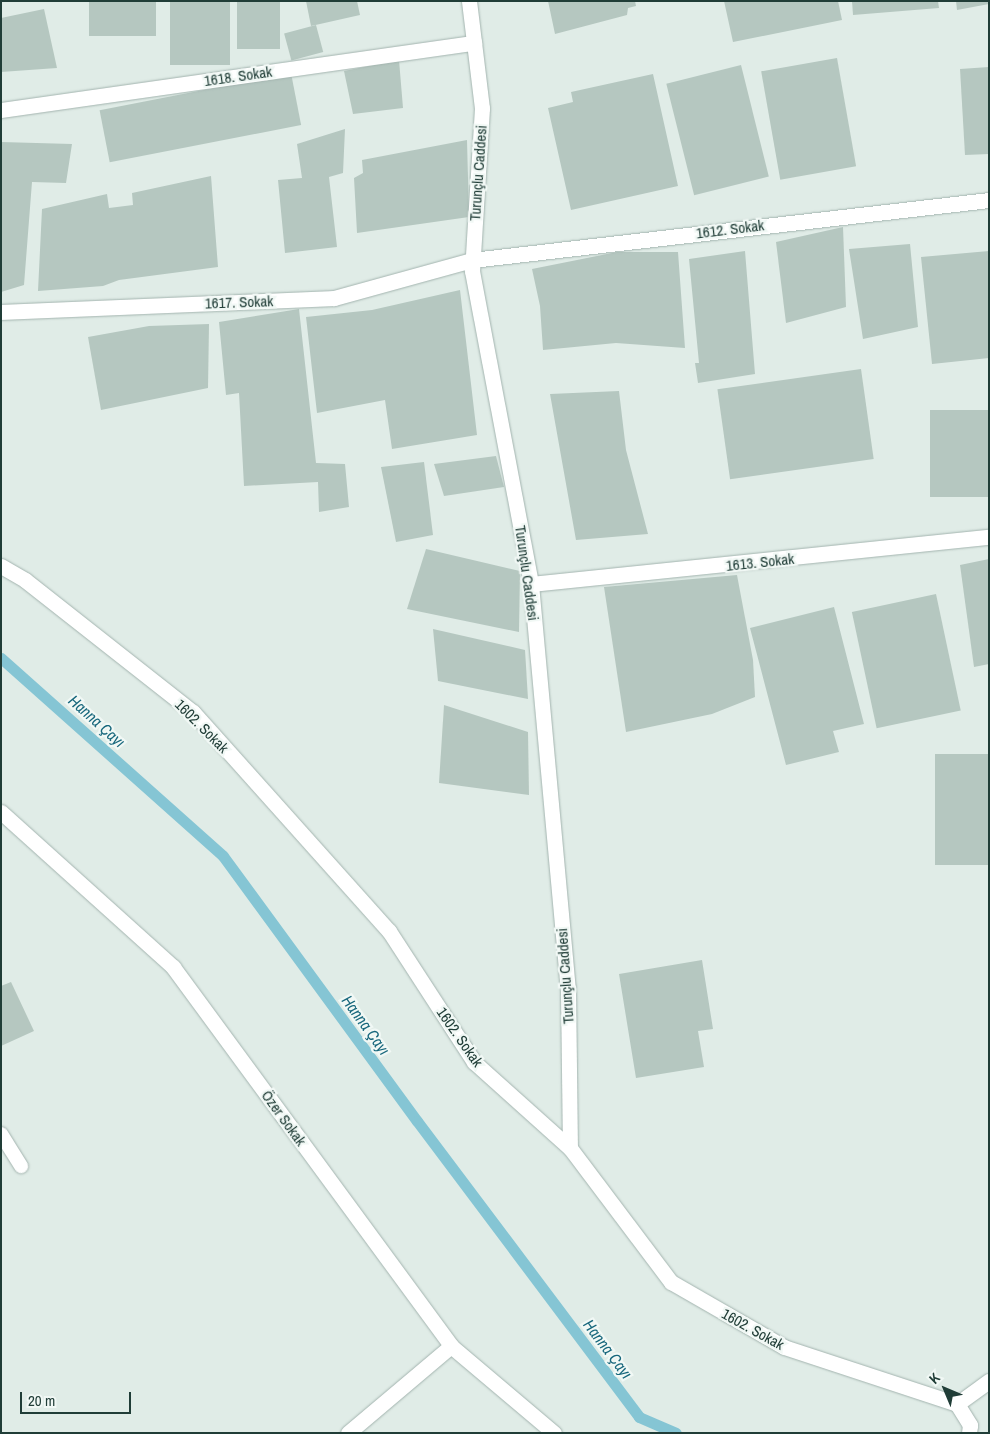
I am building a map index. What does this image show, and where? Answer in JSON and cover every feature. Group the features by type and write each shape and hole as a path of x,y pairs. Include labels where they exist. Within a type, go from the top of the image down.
{"street":[{"name":"Turunçlu Caddesi","path":"469,1 482,108 472,260 531,584 554,855 568,988 570,1148"},
{"name":"1618. Sokak","path":"1,110 474,43"},
{"name":"1612. Sokak","path":"472,260 989,200"},
{"name":"1617. Sokak","path":"1,312 334,298 472,260"},
{"name":"1613. Sokak","path":"531,584 989,537"},
{"name":"1602. Sokak","path":"1,566 25,580 193,712 389,931 474,1062 570,1148 671,1282 784,1347 957,1404"},
{"name":"Özer Sokak","path":"1,812 173,967 451,1346 554,1433"},
{"path":"348,1433 451,1346"},
{"path":"970,1429 957,1404 989,1381"}],"lane":[{"path":"1,1134 21,1166"}],"building":[{"path":"89,1 156,1 156,36 89,36"},
{"path":"170,1 230,1 230,65 170,65"},
{"path":"237,1 280,1 280,49 237,49"},
{"path":"306,1 357,1 360,15 311,26"},
{"path":"548,1 635,1 636,6 628,8 627,15 555,34"},
{"path":"724,1 838,1 842,20 733,42"},
{"path":"852,1 938,1 939,8 853,15"},
{"path":"956,1 989,1 989,4 957,10"},
{"path":"44,9 57,68 1,72 1,18"},
{"path":"316,25 323,52 291,61 284,34"},
{"path":"837,58 856,166 780,180 761,71"},
{"path":"399,60 403,108 353,114 344,71"},
{"path":"741,65 769,177 694,195 666,84"},
{"path":"989,67 989,154 965,155 960,69"},
{"path":"291,73 301,125 110,162 100,110"},
{"path":"653,74 678,186 571,210 548,108 573,102 571,92"},
{"path":"345,129 343,173 329,177 337,247 285,253 278,180 302,178 297,144"},
{"path":"467,140 469,217 357,233 354,178 363,173 362,160"},
{"path":"1,142 72,144 66,183 32,182 24,285 1,292"},
{"path":"211,176 218,267 119,280 103,286 38,291 42,209 107,194 109,208 133,205 132,193"},
{"path":"843,227 846,307 786,323 776,242"},
{"path":"910,244 918,327 863,339 849,249"},
{"path":"745,251 755,374 698,383 695,363 699,363 689,259"},
{"path":"989,251 989,358 932,364 921,257"},
{"path":"617,252 678,252 685,348 616,343 543,350 540,306 532,269"},
{"path":"460,290 477,435 392,449 385,400 317,413 306,317 372,310"},
{"path":"299,309 316,463 345,464 349,507 319,512 318,482 244,486 239,393 226,395 219,322"},
{"path":"209,324 208,388 101,410 88,337 149,326"},
{"path":"861,369 874,459 730,479 717,389"},
{"path":"619,391 626,450 648,534 576,540 550,394"},
{"path":"930,410 989,410 989,497 930,497"},
{"path":"496,456 504,487 444,496 434,464"},
{"path":"424,462 433,535 396,542 381,467"},
{"path":"426,549 520,571 519,632 407,609"},
{"path":"989,559 989,664 974,667 960,565"},
{"path":"737,575 753,660 755,697 712,714 626,732 604,587"},
{"path":"936,594 961,710 877,728 852,612"},
{"path":"834,607 864,724 833,731 839,752 786,765 750,628"},
{"path":"433,629 525,650 528,699 438,681"},
{"path":"444,705 528,732 529,795 439,783"},
{"path":"935,754 989,754 989,865 935,865"},
{"path":"702,960 713,1029 698,1031 704,1067 636,1078 619,974"},
{"path":"11,982 34,1031 1,1046 1,986"}],"waterway":[{"name":"Hanna Çayı","path":"1,658 223,856 417,1121 639,1417 676,1433"}]}
